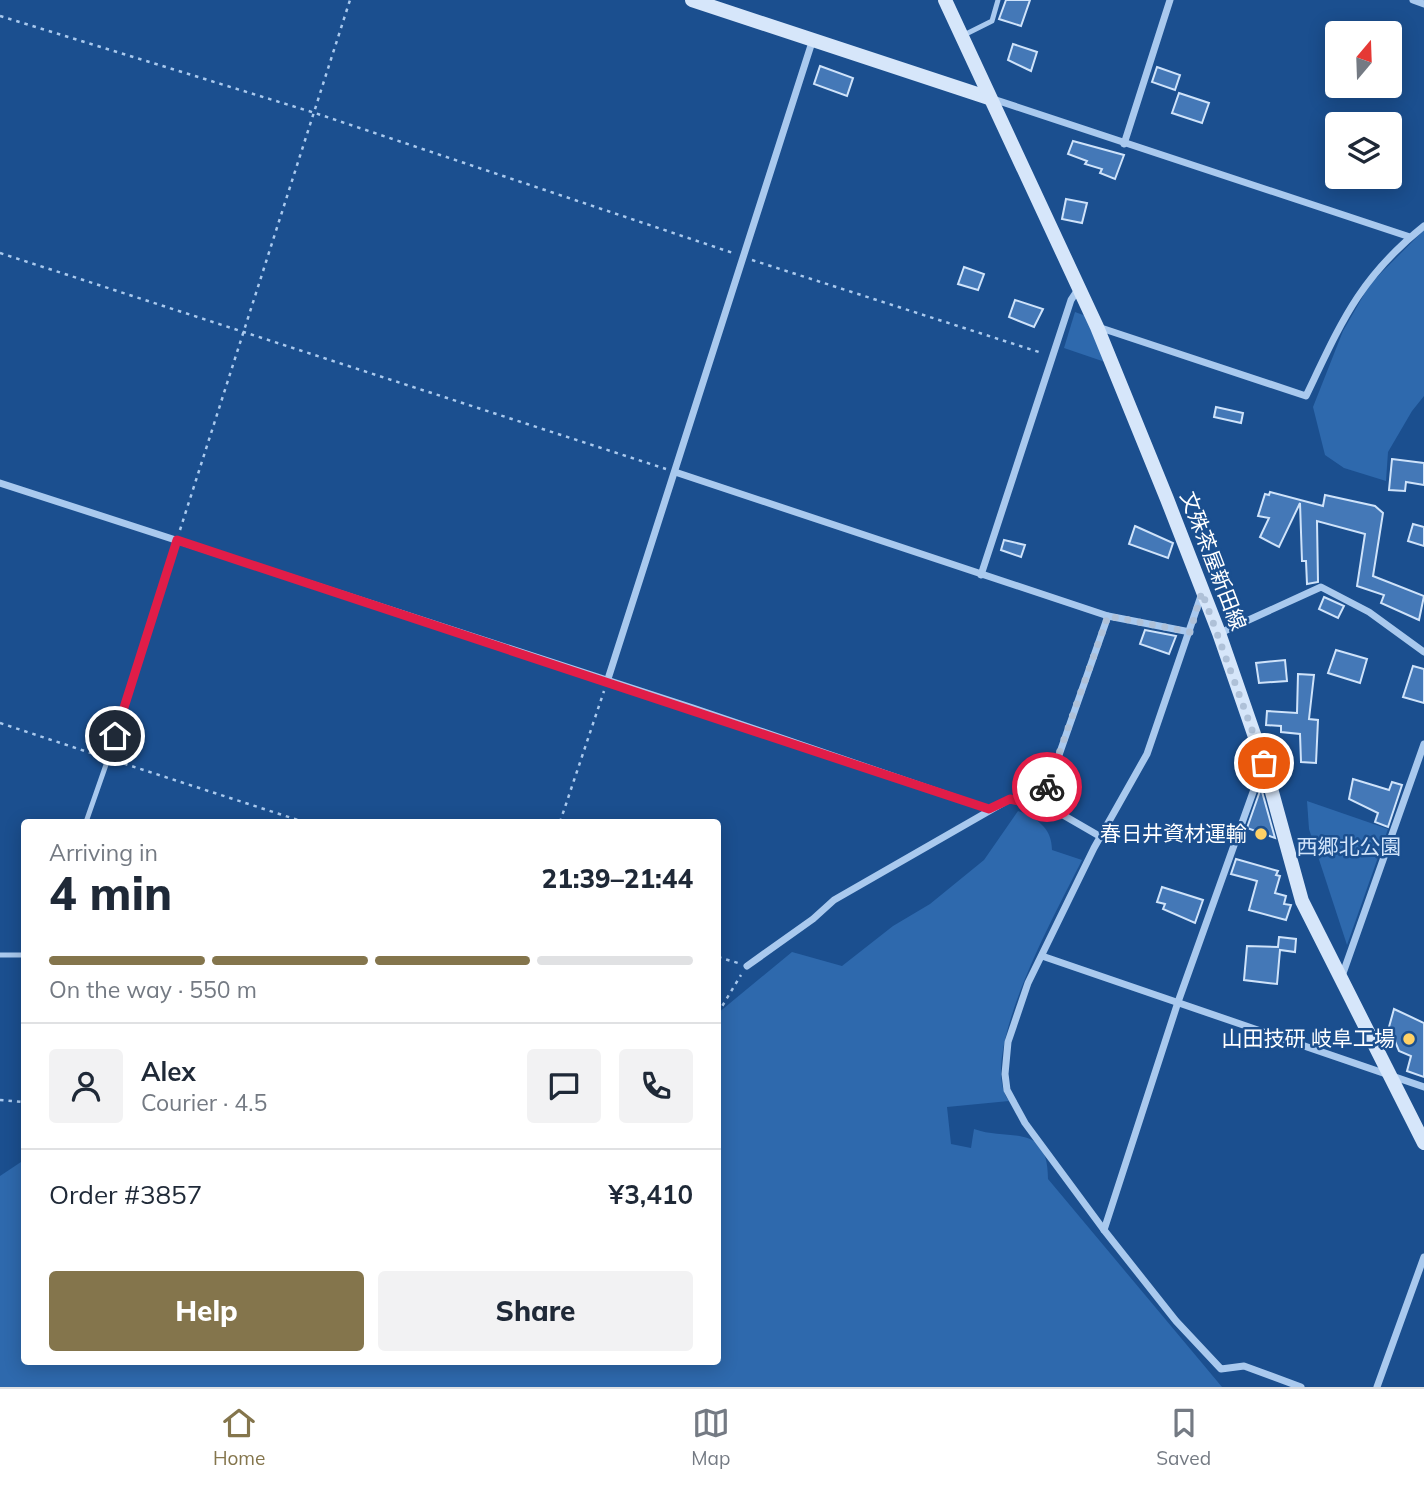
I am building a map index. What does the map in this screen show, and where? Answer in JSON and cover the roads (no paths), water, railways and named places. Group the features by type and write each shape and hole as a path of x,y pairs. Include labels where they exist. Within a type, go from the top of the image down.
{"main road":[{"name":"文殊茶屋新田線","path":"945,0 1097,327 1219,633 1264,763 1301,901 1342,976 1424,1143"},
{"path":"696,1 989,98"}],"street":[{"path":"1124,144 1170,0"},
{"path":"1413,0 1424,4"},
{"path":"607,681 813,38"},
{"path":"989,98 1410,237"},
{"path":"1097,327 1306,396 1363,287 1391,253 1424,226"},
{"path":"981,575 1070,300 1079,288"},
{"path":"675,471 1108,616 1190,632"},
{"path":"0,484 607,681 989,809"},
{"path":"108,759 177,540"},
{"path":"1219,633 1321,587 1369,612 1424,653"},
{"path":"1202,592 1147,754 1101,837 1028,983 1008,1042 1007,1090 1025,1123 1104,1230 1177,1321 1221,1369 1244,1366 1301,1387"},
{"path":"1041,806 1108,616"},
{"path":"1342,976 1367,892 1385,855 1424,744"},
{"path":"1104,1230 1178,1002 1264,763"},
{"path":"747,966 813,919 834,900 980,820 989,809 1010,799 1041,806 1063,815 1101,837"},
{"path":"1042,956 1424,1087"},
{"path":"1377,1387 1424,1257"}],"lane":[{"path":"962,36 992,21 998,0"},
{"path":"87,819 108,759"},
{"path":"1376,852 1385,855"},
{"path":"0,955 21,955"}],"place":[{"name":"春日井資材運輸","path":"1261,834"},
{"name":"山田技研 岐阜工場","path":"1409,1039"}],"park label":[{"name":"西郷北公園","path":"1349,847"}]}
